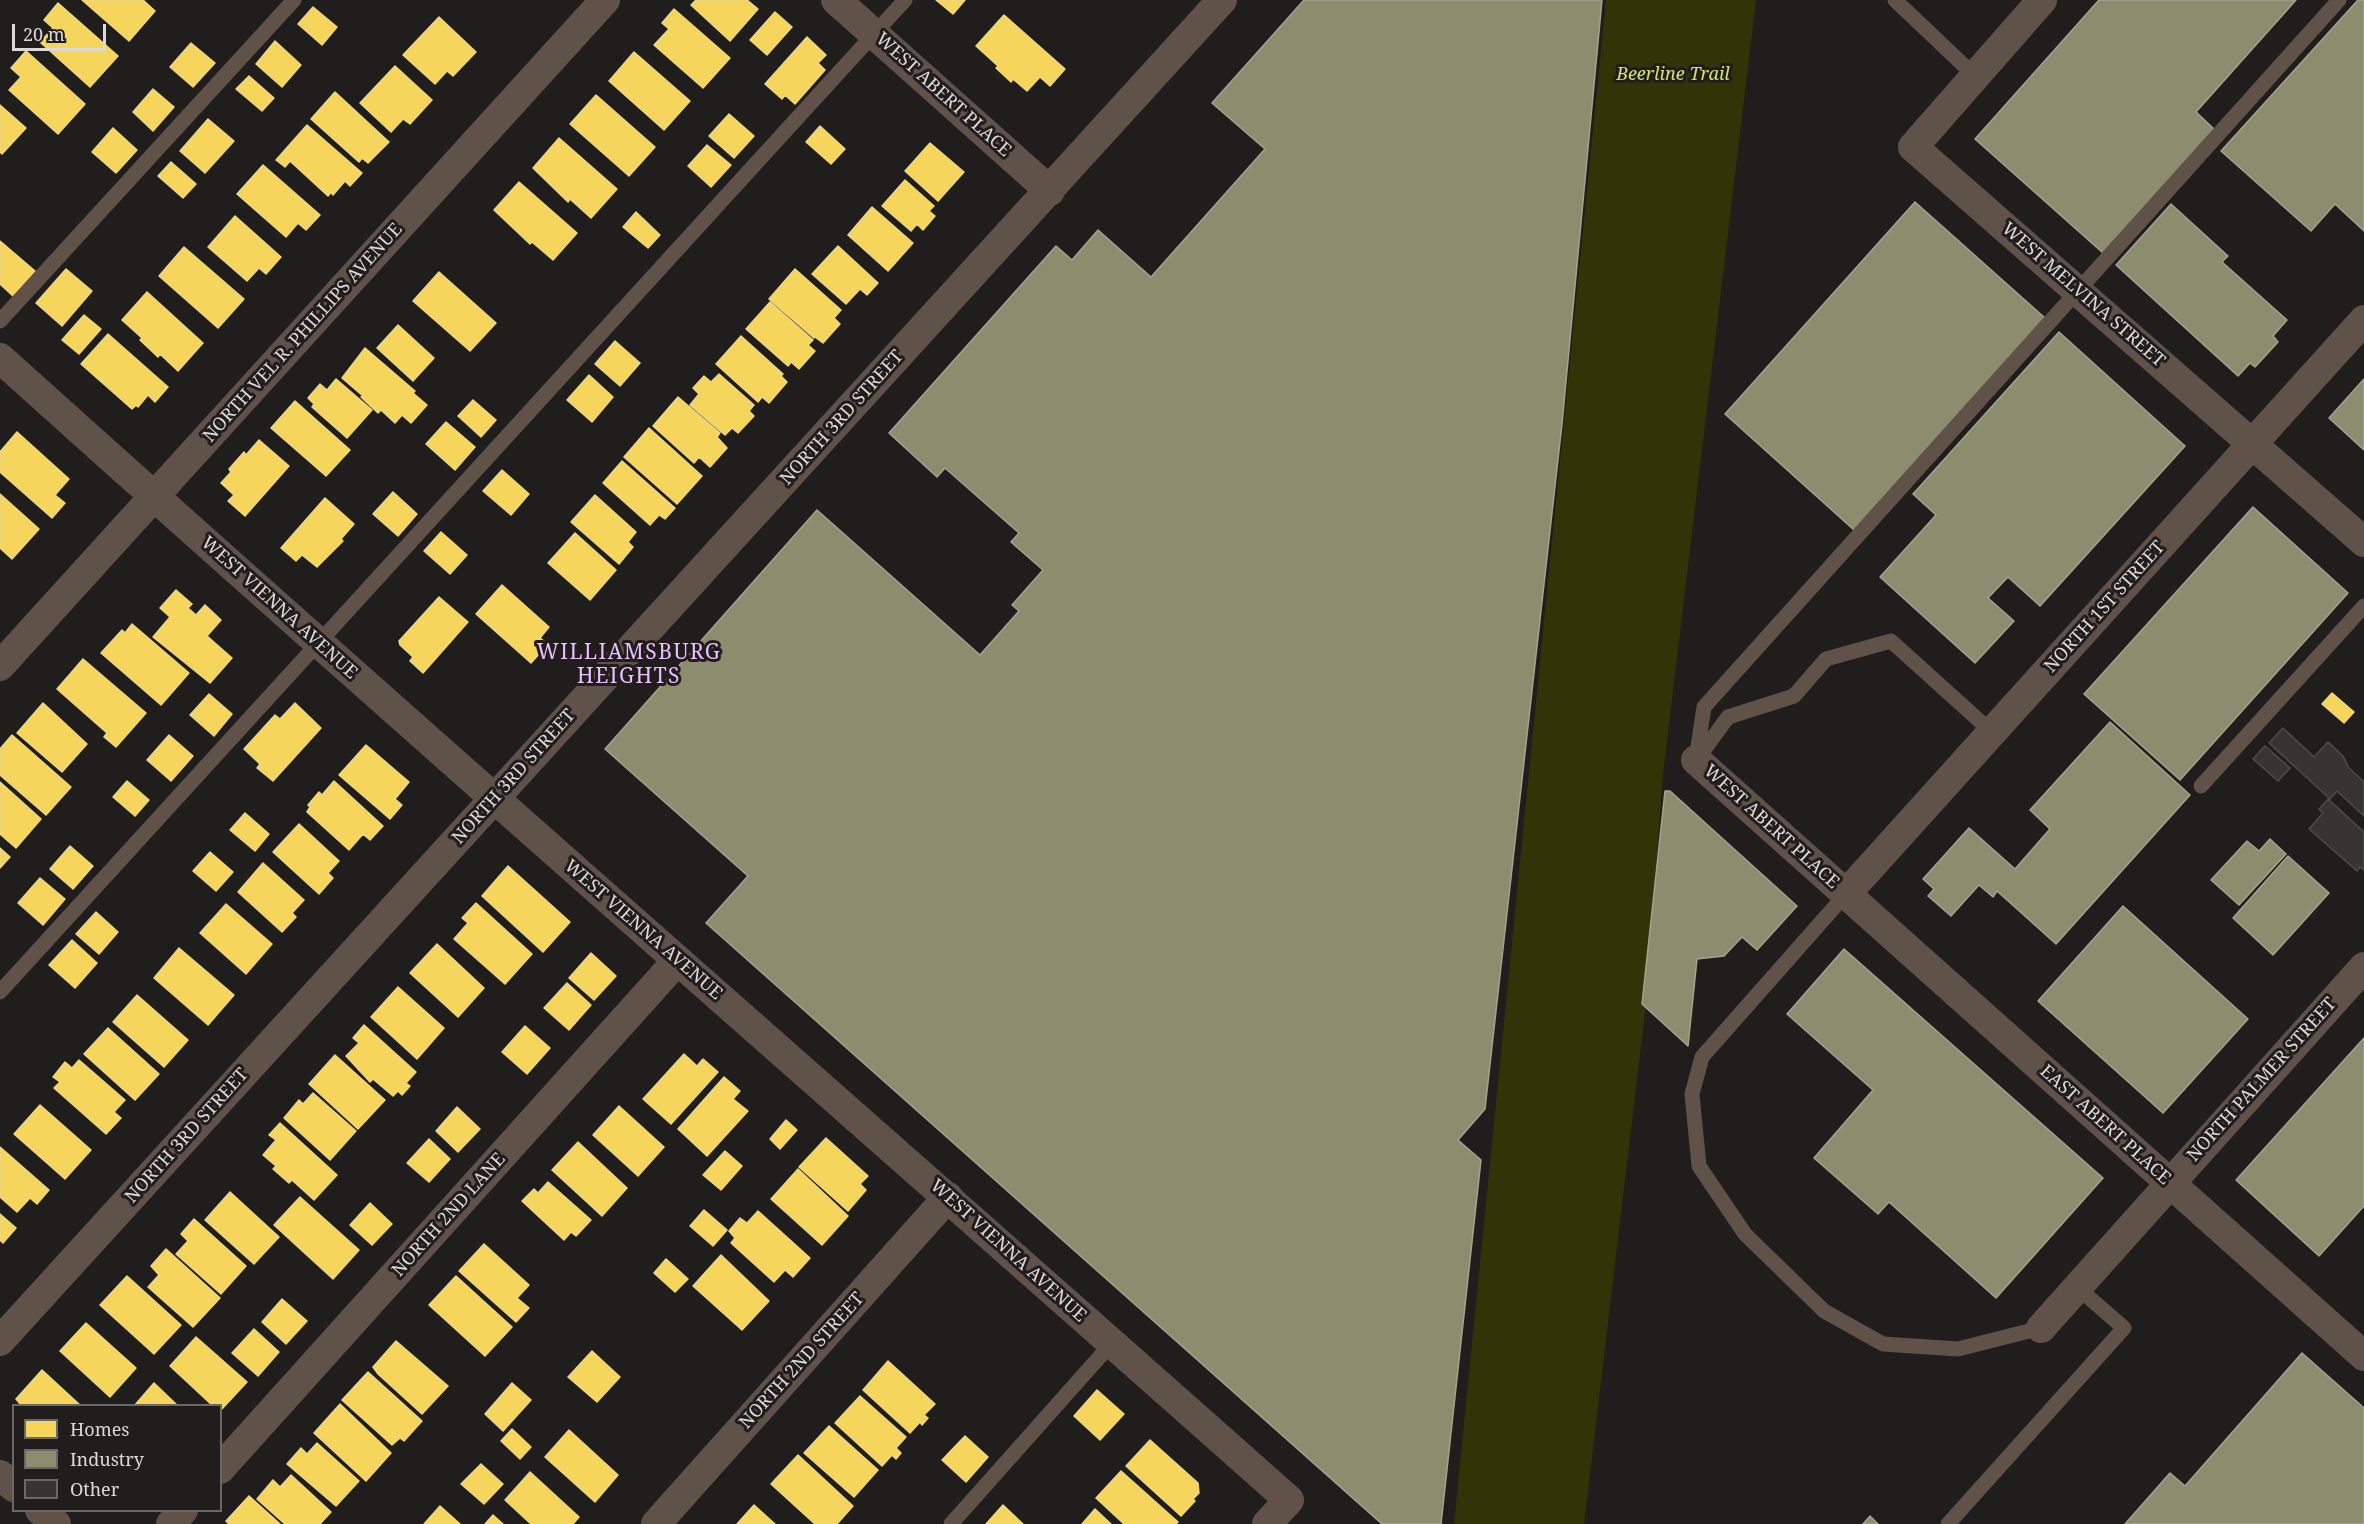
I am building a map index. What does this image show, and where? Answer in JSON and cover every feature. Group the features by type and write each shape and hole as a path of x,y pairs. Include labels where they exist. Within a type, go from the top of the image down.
{"street":[{"name":"NORTH VEL R. PHILLIPS AVENUE","path":"0,666 605,0"},
{"name":"WEST ABERT PLACE","path":"836,0 1050,191"},
{"name":"NORTH 3RD STREET","path":"0,1341 1222,0"},
{"path":"1975,76 2034,3"},
{"name":"WEST MELVINA STREET","path":"1975,76 1913,147 2364,542"},
{"name":"NORTH 1ST STREET","path":"1846,894 2364,320"},
{"name":"WEST VIENNA AVENUE","path":"0,358 677,961 948,1197 1289,1500 1267,1524"},
{"name":"WEST ABERT PLACE","path":"1696,760 1846,894"},
{"name":"EAST ABERT PLACE","path":"1846,894 2364,1356"},
{"name":"NORTH 2ND LANE","path":"222,1467 677,961"},
{"name":"NORTH PALMER STREET","path":"2041,1328 2364,968"},
{"name":"NORTH 2ND STREET","path":"656,1524 948,1197"},
{"path":"0,1475 12,1485"},
{"path":"42,1512 56,1524"},
{"path":"171,1524 181,1512"}],"lane":[{"path":"0,321 294,0"},
{"path":"0,992 906,0"},
{"path":"1895,0 1975,76"},
{"path":"1696,760 1704,706 2339,0"},
{"path":"2201,786 2364,606"},
{"path":"1696,760 1728,717 1794,696 1827,659 1891,642 1993,733"},
{"path":"1846,894 1702,1057 1692,1094 1699,1166 1745,1234 1824,1311 1883,1344 1958,1349 2041,1328"},
{"path":"1948,1524 2124,1328 2078,1288"},
{"path":"951,1524 1112,1343"}],"green space":[{"name":"Beerline Trail","path":"1606,0 1756,0 1663,774 1646,1004 1584,1524 1454,1524"}],"building: Homes":[{"path":"82,0 143,0 155,11 129,41"},
{"path":"696,0 747,0 758,9 730,41 691,5"},
{"path":"936,0 965,0 953,14"},
{"path":"58,3 118,56 90,87 40,42 53,28 44,20"},
{"path":"313,7 337,27 322,45 298,24"},
{"path":"674,9 730,58 703,88 654,45 669,29 662,23"},
{"path":"775,12 792,27 767,55 750,40"},
{"path":"1004,15 1065,69 1050,86 1040,77 1027,91 1013,79 1011,82 996,68 998,66 976,46"},
{"path":"439,17 476,52 453,76 447,71 435,84 403,55"},
{"path":"807,37 826,55 818,63 825,70 795,104 785,95 782,99 765,84"},
{"path":"275,41 301,65 282,87 256,64"},
{"path":"191,43 215,63 193,87 170,67"},
{"path":"26,51 85,104 58,134 9,90 21,77 11,68"},
{"path":"634,52 690,101 664,130 609,81"},
{"path":"395,66 432,100 410,124 403,119 391,132 360,103"},
{"path":"249,76 274,98 262,111 236,89"},
{"path":"153,89 174,107 153,131 133,112"},
{"path":"335,92 389,142 368,163 362,158 359,162 311,119"},
{"path":"596,95 655,147 629,176 570,124"},
{"path":"0,105 26,128 2,154 0,152"},
{"path":"729,114 754,136 734,158 709,136"},
{"path":"208,119 234,141 205,173 180,151"},
{"path":"307,125 362,173 350,186 345,181 333,195 331,192 328,196 290,161 285,167 276,160"},
{"path":"820,126 845,149 831,164 806,142"},
{"path":"113,128 137,150 116,173 92,152"},
{"path":"559,138 617,189 591,218 570,199 568,202 533,168"},
{"path":"930,143 964,172 938,201 905,171"},
{"path":"707,145 731,165 711,187 688,166"},
{"path":"171,162 196,184 183,198 158,176"},
{"path":"263,165 320,215 306,230 298,223 286,237 237,194"},
{"path":"905,180 934,206 929,211 935,216 923,230 917,224 911,231 882,206"},
{"path":"519,182 577,233 553,260 532,242 530,244 494,210"},
{"path":"872,207 913,243 888,271 848,235"},
{"path":"636,212 660,235 648,248 623,227"},
{"path":"235,216 281,257 266,274 259,268 247,281 208,247"},
{"path":"0,241 35,271 13,296 0,284"},
{"path":"838,246 878,283 867,295 860,289 846,304 812,274"},
{"path":"184,247 244,299 218,328 159,276"},
{"path":"66,269 92,291 62,326 36,303"},
{"path":"795,269 841,310 834,318 840,324 823,343 814,338 769,299"},
{"path":"439,272 496,323 470,351 413,301"},
{"path":"147,292 203,343 178,371 160,354 158,357 122,320"},
{"path":"770,302 813,340 808,345 815,351 799,369 791,362 788,366 746,329"},
{"path":"84,315 101,329 79,354 62,340"},
{"path":"398,325 434,358 413,381 377,348"},
{"path":"108,334 168,387 155,402 148,395 138,407 136,405 132,409 81,364"},
{"path":"741,336 783,374 781,376 787,382 769,403 762,397 758,402 716,364"},
{"path":"615,341 640,363 620,386 595,364"},
{"path":"365,348 415,391 413,393 427,405 411,423 402,415 395,423 381,410 378,413 342,378"},
{"path":"719,374 754,405 749,411 754,416 738,433 732,428 725,435 690,405 699,394 693,388 704,376 711,382"},
{"path":"589,375 613,397 592,422 567,400"},
{"path":"336,379 372,410 347,438 312,407 314,404 308,398 320,384 327,390"},
{"path":"678,397 720,433 717,437 727,448 710,467 699,457 694,463 653,426"},
{"path":"473,400 496,420 481,437 458,416"},
{"path":"295,401 350,450 326,476 271,428"},
{"path":"446,422 475,447 455,470 426,444"},
{"path":"649,428 702,476 677,504 624,457"},
{"path":"17,432 69,479 55,495 65,503 52,518 0,472 0,452"},
{"path":"259,440 289,466 245,516 228,501 234,495 221,483 231,472 229,469 244,452 246,455"},
{"path":"622,461 675,508 665,519 659,515 650,525 603,483"},
{"path":"502,470 529,494 511,515 483,491"},
{"path":"393,492 417,514 398,536 373,514"},
{"path":"0,494 39,529 12,559 0,548"},
{"path":"595,495 636,532 628,542 633,547 619,564 571,522"},
{"path":"325,498 354,524 341,539 343,541 317,567 302,555 296,561 281,548"},
{"path":"441,532 467,555 450,574 424,551"},
{"path":"575,533 616,570 590,600 548,563"},
{"path":"502,585 549,627 540,638 548,644 531,663 476,614"},
{"path":"176,590 192,604 188,608 196,615 205,605 221,620 207,636 232,658 210,683 153,637 170,617 160,608"},
{"path":"439,597 468,622 423,673 410,661 413,657 400,645 399,641"},
{"path":"132,624 189,673 161,705 101,653 122,630 125,633"},
{"path":"83,659 146,713 116,747 104,737 107,733 57,689"},
{"path":"2332,693 2354,712 2344,723 2322,704"},
{"path":"209,694 232,714 214,736 190,715"},
{"path":"43,703 87,744 62,772 17,733"},
{"path":"295,703 321,728 273,781 257,768 260,764 244,749 275,715 280,719"},
{"path":"12,735 71,787 46,815 0,775 0,749"},
{"path":"169,735 193,756 171,781 147,760"},
{"path":"366,745 409,782 395,799 402,805 390,819 339,775"},
{"path":"127,781 149,800 135,816 113,797"},
{"path":"334,781 383,826 370,840 363,834 349,850 307,812 310,807 308,805 319,792 322,795"},
{"path":"0,782 41,819 16,848 0,834"},
{"path":"245,813 269,834 255,851 230,830"},
{"path":"299,824 339,861 328,873 333,878 319,894 273,852"},
{"path":"70,846 93,866 73,889 50,869"},
{"path":"0,848 10,857 0,868"},
{"path":"210,852 233,872 216,891 193,871"},
{"path":"263,863 304,900 292,913 296,917 282,932 238,892"},
{"path":"508,866 570,922 543,952 482,896"},
{"path":"40,878 65,899 43,925 18,903"},
{"path":"476,903 532,954 505,984 454,939 468,923 462,918"},
{"path":"226,904 272,944 246,974 200,933"},
{"path":"96,912 118,932 99,954 76,934"},
{"path":"72,940 97,963 75,988 49,965"},
{"path":"437,944 484,988 458,1017 410,973"},
{"path":"179,948 234,995 208,1025 154,978"},
{"path":"591,953 616,976 594,1000 569,978"},
{"path":"567,983 591,1005 569,1030 544,1008"},
{"path":"398,987 444,1028 417,1059 371,1017"},
{"path":"137,995 188,1040 164,1067 113,1022"},
{"path":"364,1025 416,1072 406,1083 410,1086 402,1095 398,1091 393,1096 373,1079 370,1082 346,1056 359,1043 353,1038"},
{"path":"525,1026 550,1048 527,1074 502,1052"},
{"path":"108,1028 159,1074 135,1100 84,1054"},
{"path":"684,1054 697,1066 703,1059 718,1072 671,1124 643,1099"},
{"path":"335,1055 385,1100 358,1129 309,1084"},
{"path":"79,1060 125,1100 114,1112 121,1118 106,1134 54,1088 60,1082 53,1077 65,1062 72,1068"},
{"path":"724,1077 740,1091 733,1099 748,1111 707,1156 678,1129"},
{"path":"313,1093 356,1131 330,1160 284,1118 299,1100 303,1104"},
{"path":"40,1105 91,1150 65,1179 14,1134"},
{"path":"619,1106 664,1147 638,1176 593,1135"},
{"path":"457,1107 480,1129 458,1152 436,1131"},
{"path":"786,1120 797,1130 780,1149 770,1139"},
{"path":"280,1123 337,1175 314,1200 292,1180 289,1183 273,1169 276,1166 263,1155 276,1140 269,1135"},
{"path":"826,1138 868,1176 860,1184 866,1190 848,1211 799,1167"},
{"path":"429,1139 450,1159 429,1182 407,1163"},
{"path":"578,1142 627,1188 602,1216 552,1170"},
{"path":"0,1147 49,1190 37,1204 30,1198 17,1212 0,1197"},
{"path":"725,1151 742,1166 721,1190 703,1175"},
{"path":"798,1169 848,1216 822,1245 771,1199"},
{"path":"548,1182 591,1220 576,1236 571,1232 564,1240 522,1201 534,1189 538,1193"},
{"path":"230,1192 279,1237 254,1264 205,1220"},
{"path":"300,1197 359,1250 333,1279 274,1225"},
{"path":"370,1203 392,1224 372,1245 350,1225"},
{"path":"704,1210 727,1230 713,1246 690,1226"},
{"path":"758,1211 810,1258 793,1277 785,1270 774,1282 731,1243 735,1238 729,1231 740,1218 747,1223"},
{"path":"0,1214 16,1228 3,1243 0,1240"},
{"path":"194,1219 246,1266 221,1294 176,1254 188,1241 181,1234"},
{"path":"484,1244 529,1285 517,1298 529,1308 516,1322 459,1271"},
{"path":"166,1249 220,1298 193,1327 148,1287 159,1275 151,1266"},
{"path":"721,1255 769,1301 742,1330 693,1286"},
{"path":"666,1259 688,1279 675,1292 654,1273"},
{"path":"127,1276 181,1325 154,1354 100,1305"},
{"path":"456,1276 512,1327 485,1356 429,1305"},
{"path":"282,1299 307,1321 286,1344 262,1322"},
{"path":"86,1323 136,1368 110,1397 60,1351"},
{"path":"254,1329 279,1352 258,1376 232,1353"},
{"path":"196,1337 247,1382 222,1409 222,1404 211,1404 170,1366"},
{"path":"396,1341 448,1386 422,1414 373,1367"},
{"path":"592,1351 620,1377 597,1402 568,1377"},
{"path":"888,1361 935,1404 924,1415 928,1418 922,1425 920,1422 910,1433 863,1390"},
{"path":"42,1370 79,1404 20,1404 16,1399"},
{"path":"368,1372 422,1421 404,1441 400,1438 392,1445 342,1400"},
{"path":"154,1383 176,1404 136,1404"},
{"path":"512,1383 531,1400 503,1431 485,1414"},
{"path":"1097,1390 1124,1414 1100,1440 1074,1416"},
{"path":"860,1396 906,1437 896,1448 901,1453 896,1459 892,1455 882,1466 835,1423"},
{"path":"340,1404 391,1453 366,1481 314,1433"},
{"path":"829,1426 878,1470 854,1497 804,1453"},
{"path":"512,1429 531,1447 520,1459 501,1441"},
{"path":"569,1430 618,1475 595,1502 545,1457"},
{"path":"965,1436 988,1457 966,1482 942,1460"},
{"path":"1150,1440 1198,1483 1199,1493 1193,1499 1195,1501 1181,1516 1126,1466"},
{"path":"317,1443 359,1481 336,1506 287,1464 301,1448 307,1454"},
{"path":"798,1455 853,1506 837,1524 815,1524 771,1484"},
{"path":"481,1464 503,1484 484,1504 461,1484"},
{"path":"1121,1471 1178,1522 1176,1524 1124,1524 1096,1498"},
{"path":"530,1472 579,1517 573,1524 531,1524 505,1500"},
{"path":"291,1475 331,1512 320,1524 285,1524 257,1499 273,1480 280,1487"},
{"path":"249,1496 280,1524 229,1524 226,1521"},
{"path":"754,1505 775,1524 737,1524"},
{"path":"1003,1505 1023,1524 986,1524"},
{"path":"440,1506 460,1524 424,1524"},
{"path":"1095,1509 1111,1524 1082,1524"},
{"path":"493,1515 503,1524 485,1524"}],"building: Industry":[{"path":"1304,0 1602,0 1562,424 1485,1109 1458,1140 1481,1160 1441,1524 1382,1524 706,923 748,876 605,749 817,510 980,655 1019,611 1012,605 1043,570 1011,542 1019,533 945,468 937,477 889,433 1056,246 1072,260 1098,230 1151,277 1265,149 1212,103"},
{"path":"2099,0 2296,0 2196,112 2214,129 2103,253 1975,139"},
{"path":"2358,0 2364,0 2364,231 2335,204 2311,231 2221,151"},
{"path":"1915,202 2045,318 1854,530 1725,414"},
{"path":"2171,204 2228,256 2222,262 2287,320 2273,336 2278,342 2255,367 2250,363 2238,376 2116,265"},
{"path":"2059,332 2185,446 2040,606 2008,577 1988,598 2014,621 1975,663 1880,577 1936,515 1913,494"},
{"path":"2364,379 2364,450 2329,418"},
{"path":"2253,507 2348,593 2180,780 2084,694"},
{"path":"2110,722 2190,795 2056,944 1997,891 1993,897 1979,885 1951,916 1928,896 1934,889 1923,879 1969,828 2015,869 2050,829 2030,810"},
{"path":"1665,791 1670,791 1797,906 1757,950 1742,937 1724,956 1697,959 1688,1046 1642,1004"},
{"path":"2270,839 2286,854 2239,905 2211,880 2247,841 2259,851"},
{"path":"2288,856 2329,893 2273,955 2233,918"},
{"path":"2123,906 2248,1019 2163,1113 2038,1001"},
{"path":"1844,949 2103,1178 1996,1298 1889,1202 1878,1214 1814,1158 1873,1090 1787,1014"},
{"path":"2364,1038 2364,1206 2319,1256 2236,1180"},
{"path":"2302,1353 2364,1408 2364,1524 2125,1524 2170,1473 2185,1486"},
{"path":"1870,1516 1878,1524 1863,1524"}],"building: Other":[{"path":"2283,728 2314,757 2328,742 2343,756 2349,768 2364,782 2364,816 2337,791 2330,799 2269,743"},
{"path":"2265,746 2290,768 2278,781 2253,759"},
{"path":"2328,799 2364,832 2364,870 2360,867 2357,871 2309,829 2323,813 2319,809"}],"district":[{"name":"WILLIAMSBURG HEIGHTS","path":"629,665"}]}
